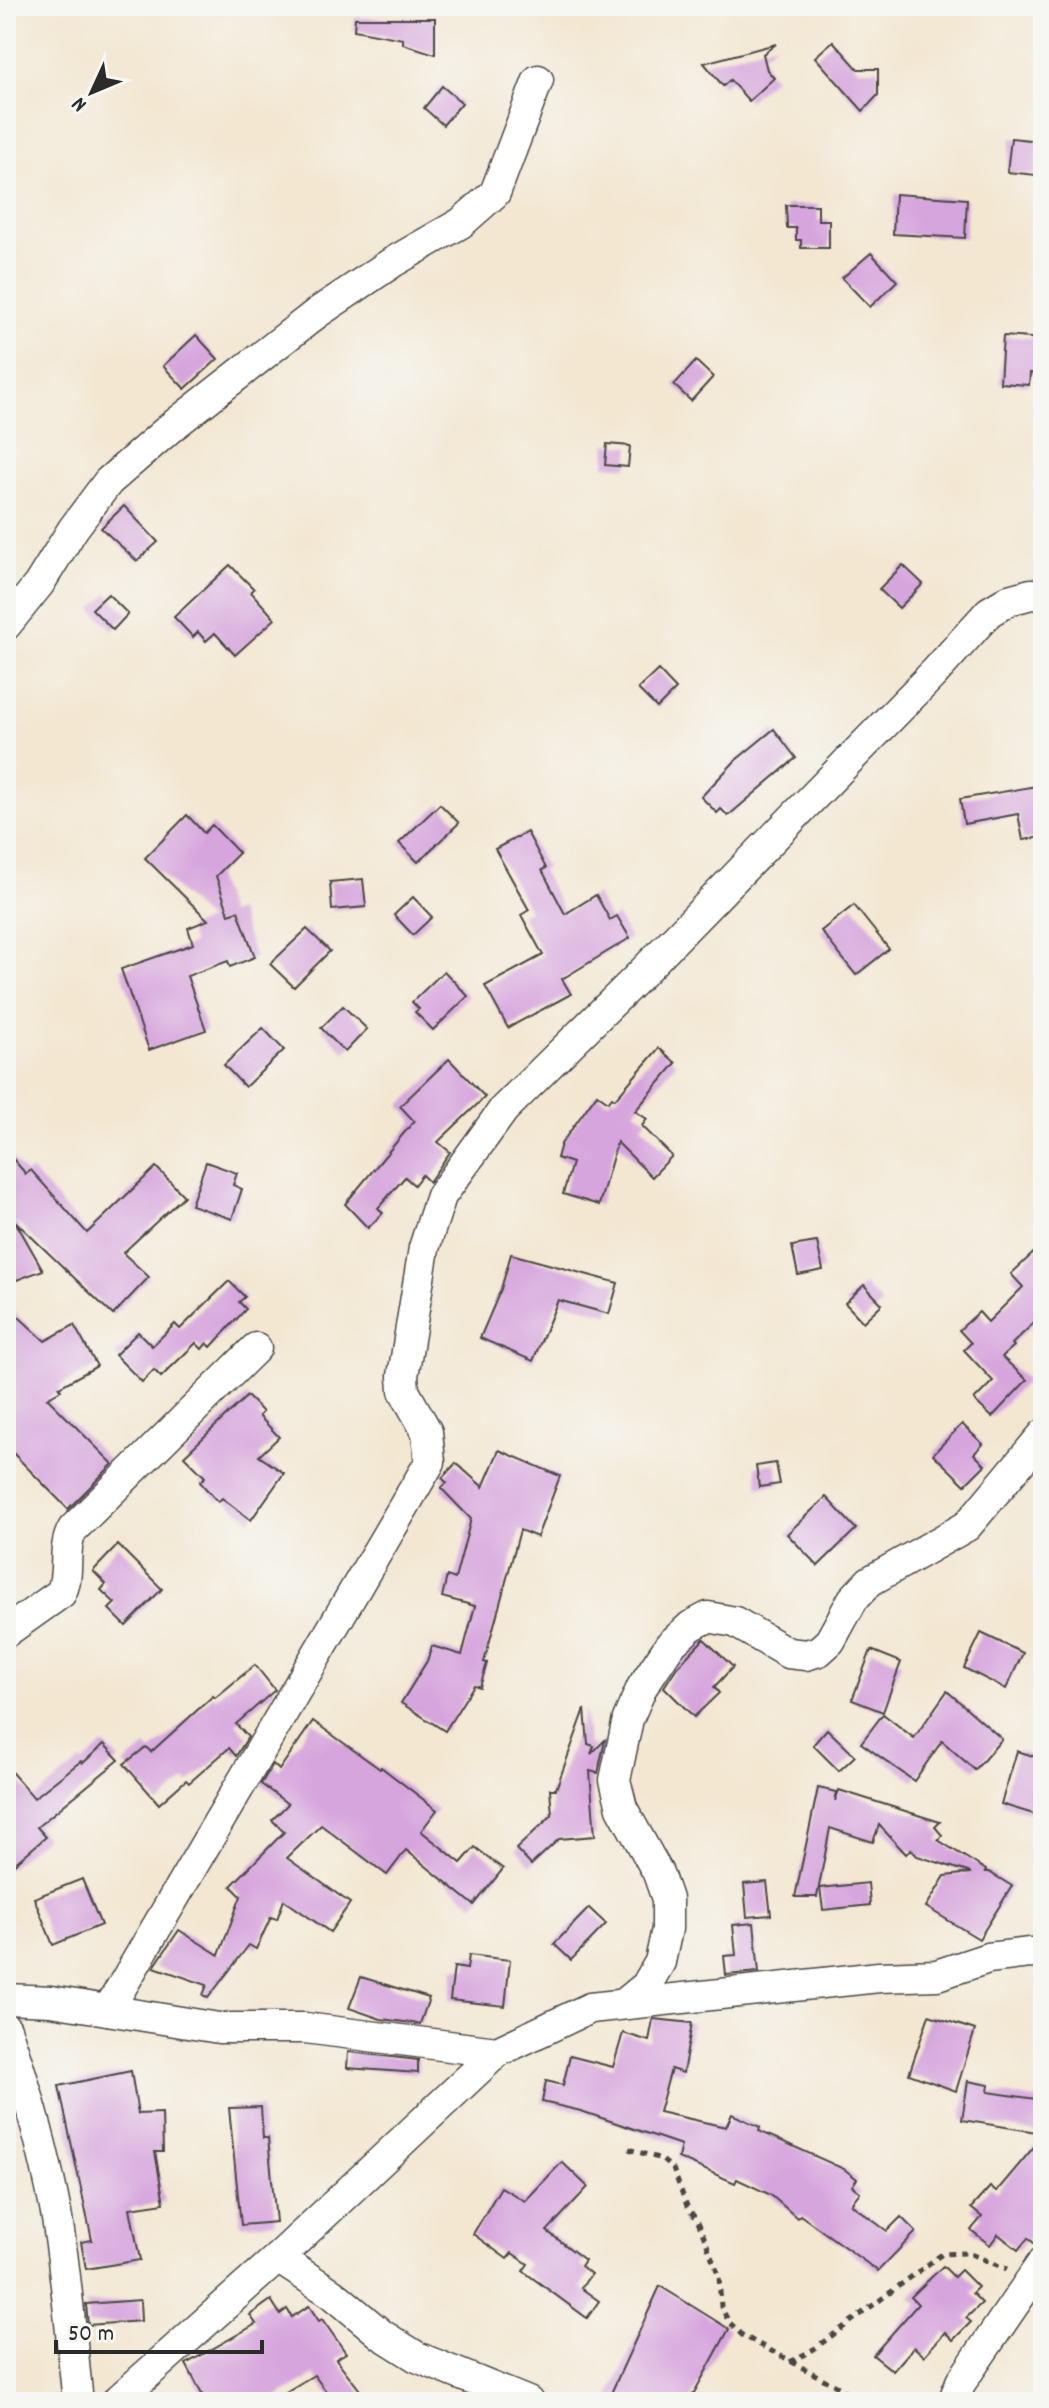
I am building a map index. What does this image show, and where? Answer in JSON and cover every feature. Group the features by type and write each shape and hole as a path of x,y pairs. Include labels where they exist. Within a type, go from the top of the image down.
{"street":[{"path":"6,625 39,584 73,529 108,482 170,428 317,313 393,262 461,223 495,193 538,80"},
{"path":"108,2010 430,1462 427,1432 404,1391 403,1376 424,1248 441,1196 504,1109 723,890 935,672 989,612 1009,600 1031,594 1043,595"},
{"path":"6,1632 61,1593 65,1546 73,1529 256,1348"},
{"path":"624,2004 646,1986 660,1962 667,1929 667,1899 658,1873 622,1808 615,1780 628,1719 642,1687 670,1645 691,1626 708,1617 735,1622 788,1653 806,1655 819,1651 830,1641 853,1599 870,1581 967,1526 1043,1435"},
{"path":"116,2402 278,2258 497,2052 590,2008 879,1977 937,1975 988,1958 1043,1954"},
{"path":"6,1999 51,2001 219,2028 305,2028 497,2052"},
{"path":"6,2029 43,2150 56,2215 78,2402"},
{"path":"278,2258 333,2294 382,2335 417,2357 528,2402"},
{"path":"953,2402 961,2382 1036,2272"}],"path":[{"path":"629,2149 661,2159 673,2169 715,2265 719,2276 721,2307 729,2322 742,2335 866,2402"},
{"path":"790,2362 814,2349 942,2254 968,2253 1000,2265 1036,2272"}],"building":[{"path":"355,18 435,18 435,54 403,44 403,39 354,30"},
{"path":"833,41 858,69 878,69 878,95 863,111 815,57"},
{"path":"776,44 763,54 767,70 774,78 749,101 730,80 723,86 704,63"},
{"path":"442,86 462,103 443,125 424,108"},
{"path":"1011,138 1039,141 1036,175 1007,172"},
{"path":"895,194 967,199 965,238 893,234"},
{"path":"786,205 818,205 818,220 829,220 829,248 801,248 801,240 796,240 796,228 787,228"},
{"path":"871,253 897,281 870,307 842,278"},
{"path":"196,335 218,359 185,389 163,366"},
{"path":"1003,336 1043,339 1043,375 1030,373 1029,385 1000,383"},
{"path":"696,361 713,377 691,401 674,385"},
{"path":"607,444 630,446 628,467 605,465"},
{"path":"124,506 158,542 137,561 101,528"},
{"path":"230,565 254,589 251,592 275,619 235,655 215,633 206,641 198,632 193,637 174,617"},
{"path":"903,565 923,584 899,608 879,589"},
{"path":"108,594 128,614 113,630 92,609"},
{"path":"658,670 676,689 657,708 638,689"},
{"path":"774,729 796,758 728,816 721,809 717,813 701,797 736,760"},
{"path":"1043,785 1043,837 1023,840 1018,814 964,824 960,799"},
{"path":"440,804 459,823 418,862 399,843"},
{"path":"187,815 204,833 212,825 239,853 216,876 229,914 238,911 255,957 230,967 228,961 187,976 206,1030 149,1050 121,969 193,944 188,928 208,920 145,858"},
{"path":"527,832 565,914 596,895 610,920 617,916 630,938 562,979 571,994 508,1028 485,986 543,955 521,915 529,910 495,849"},
{"path":"363,879 366,907 332,910 330,882"},
{"path":"413,897 432,917 413,935 394,915"},
{"path":"854,905 889,949 856,975 821,931"},
{"path":"307,929 330,951 294,987 270,964"},
{"path":"444,971 468,996 433,1030 415,1012 419,1009 412,1002"},
{"path":"343,1006 367,1029 345,1052 321,1028"},
{"path":"263,1028 284,1050 245,1087 224,1065"},
{"path":"659,1048 676,1063 635,1111 647,1119 642,1126 672,1156 652,1177 617,1142 599,1205 563,1194 572,1163 557,1158 561,1144 597,1094 608,1102 612,1097 615,1099"},
{"path":"449,1059 485,1097 438,1142 450,1152 429,1182 422,1175 414,1185 405,1177 378,1208 383,1213 368,1228 345,1204 414,1121 400,1106"},
{"path":"6,1151 26,1174 31,1170 87,1233 156,1167 184,1196 123,1253 149,1277 113,1315 15,1221 43,1270 6,1284"},
{"path":"206,1162 237,1173 233,1185 242,1189 232,1219 191,1205"},
{"path":"817,1242 823,1270 798,1275 792,1246"},
{"path":"1043,1244 1043,1314 1002,1357 1027,1380 992,1417 974,1400 993,1381 964,1350 971,1343 959,1330 979,1312 988,1322 1023,1287 1011,1274"},
{"path":"511,1254 618,1283 609,1314 558,1300 533,1361 480,1338 501,1289"},
{"path":"229,1281 245,1297 239,1302 246,1309 211,1347 207,1343 202,1349 196,1343 161,1377 154,1370 142,1382 115,1355 138,1332 152,1346 175,1324 180,1329"},
{"path":"864,1285 882,1304 863,1322 845,1303"},
{"path":"6,1305 45,1341 74,1325 97,1366 59,1387 61,1390 47,1398 113,1464 68,1509 6,1446"},
{"path":"247,1396 263,1412 259,1416 279,1437 259,1456 284,1473 251,1520 222,1498 218,1502 200,1482 205,1477 184,1456"},
{"path":"962,1424 983,1444 974,1454 985,1465 965,1485 933,1454"},
{"path":"499,1450 560,1476 537,1537 520,1530 480,1687 474,1685 445,1731 401,1703 427,1661 432,1646 462,1655 475,1606 442,1597 447,1576 455,1579 471,1519 441,1488 447,1483 442,1478 456,1463 483,1487"},
{"path":"776,1463 780,1484 759,1487 756,1466"},
{"path":"826,1497 856,1529 818,1566 787,1534"},
{"path":"118,1545 162,1589 126,1626 109,1609 115,1603 101,1590 106,1584 93,1571"},
{"path":"981,1633 1023,1653 1006,1689 964,1668"},
{"path":"704,1639 733,1667 714,1687 719,1693 694,1717 664,1687 677,1667"},
{"path":"871,1650 901,1662 883,1712 852,1700"},
{"path":"255,1665 275,1690 236,1724 248,1737 236,1756 229,1748 159,1804 124,1764 146,1747 151,1752 213,1696 215,1698"},
{"path":"947,1691 1002,1739 975,1770 942,1741 914,1781 861,1743 883,1714 914,1738"},
{"path":"585,1709 588,1744 594,1746 591,1754 605,1740 598,1773 590,1771 595,1836 559,1839 531,1865 516,1849 552,1815 550,1789 556,1789"},
{"path":"313,1721 437,1810 421,1831 461,1863 475,1847 503,1869 474,1905 406,1850 387,1875 321,1825 287,1858 350,1903 330,1932 284,1900 277,1919 271,1917 256,1949 249,1945 208,1998 203,1995 207,1985 154,1967 179,1930 219,1955 241,1896 231,1886 284,1832 272,1820 288,1804 261,1784 273,1764 279,1770"},
{"path":"827,1729 855,1756 839,1771 813,1745"},
{"path":"104,1744 119,1760 37,1827 46,1837 6,1871 6,1766 34,1798"},
{"path":"1017,1751 1043,1759 1043,1817 1001,1804"},
{"path":"818,1788 837,1792 835,1801 839,1790 940,1822 935,1827 942,1835 938,1840 1012,1886 979,1939 926,1907 945,1876 971,1873 917,1856 911,1849 906,1854 879,1825 873,1842 830,1828 817,1897 795,1897"},
{"path":"82,1879 101,1925 53,1945 34,1898"},
{"path":"767,1882 771,1915 747,1917 744,1884"},
{"path":"868,1883 870,1905 823,1910 820,1888"},
{"path":"589,1908 606,1924 571,1960 554,1944"},
{"path":"754,1923 759,1972 726,1975 724,1956 736,1955 733,1925"},
{"path":"469,1955 510,1960 505,2006 450,2000 454,1967 467,1969"},
{"path":"361,1977 429,1998 420,2024 381,2019 349,2008"},
{"path":"929,2015 975,2030 956,2091 909,2074"},
{"path":"653,2019 692,2023 683,2073 671,2069 659,2112 726,2127 732,2114 760,2127 759,2131 844,2169 857,2179 852,2186 860,2192 851,2204 887,2231 901,2217 916,2232 878,2271 800,2215 797,2218 771,2195 678,2158 681,2145 581,2111 542,2102 546,2081 563,2085 570,2056 613,2067 623,2033 649,2041"},
{"path":"348,2052 418,2060 418,2073 347,2068"},
{"path":"131,2071 138,2114 162,2113 163,2152 155,2152 164,2203 130,2208 140,2260 86,2269 81,2242 92,2240 59,2086"},
{"path":"968,2081 989,2085 988,2092 1043,2100 1043,2133 962,2120"},
{"path":"261,2107 263,2138 268,2138 276,2222 241,2225 229,2108"},
{"path":"1043,2136 1043,2244 1036,2245 1028,2238 1018,2250 998,2234 990,2245 971,2230 982,2217 971,2208 990,2187 996,2192"},
{"path":"562,2162 588,2187 547,2231 585,2260 581,2266 591,2274 581,2288 599,2301 587,2318 523,2271 528,2264 512,2253 507,2259 473,2234 501,2187 525,2201"},
{"path":"943,2266 954,2277 961,2270 978,2287 972,2293 982,2303 966,2318 971,2322 953,2340 945,2332 924,2356 914,2347 893,2371 873,2355 918,2304 911,2297"},
{"path":"660,2286 729,2329 689,2402 607,2402"},
{"path":"140,2300 141,2321 88,2325 86,2304"},
{"path":"271,2300 280,2314 287,2309 292,2317 309,2306 319,2321 322,2319 346,2353 336,2359 369,2402 334,2402 314,2375 269,2402 206,2402 186,2364 256,2324 250,2315"}]}
